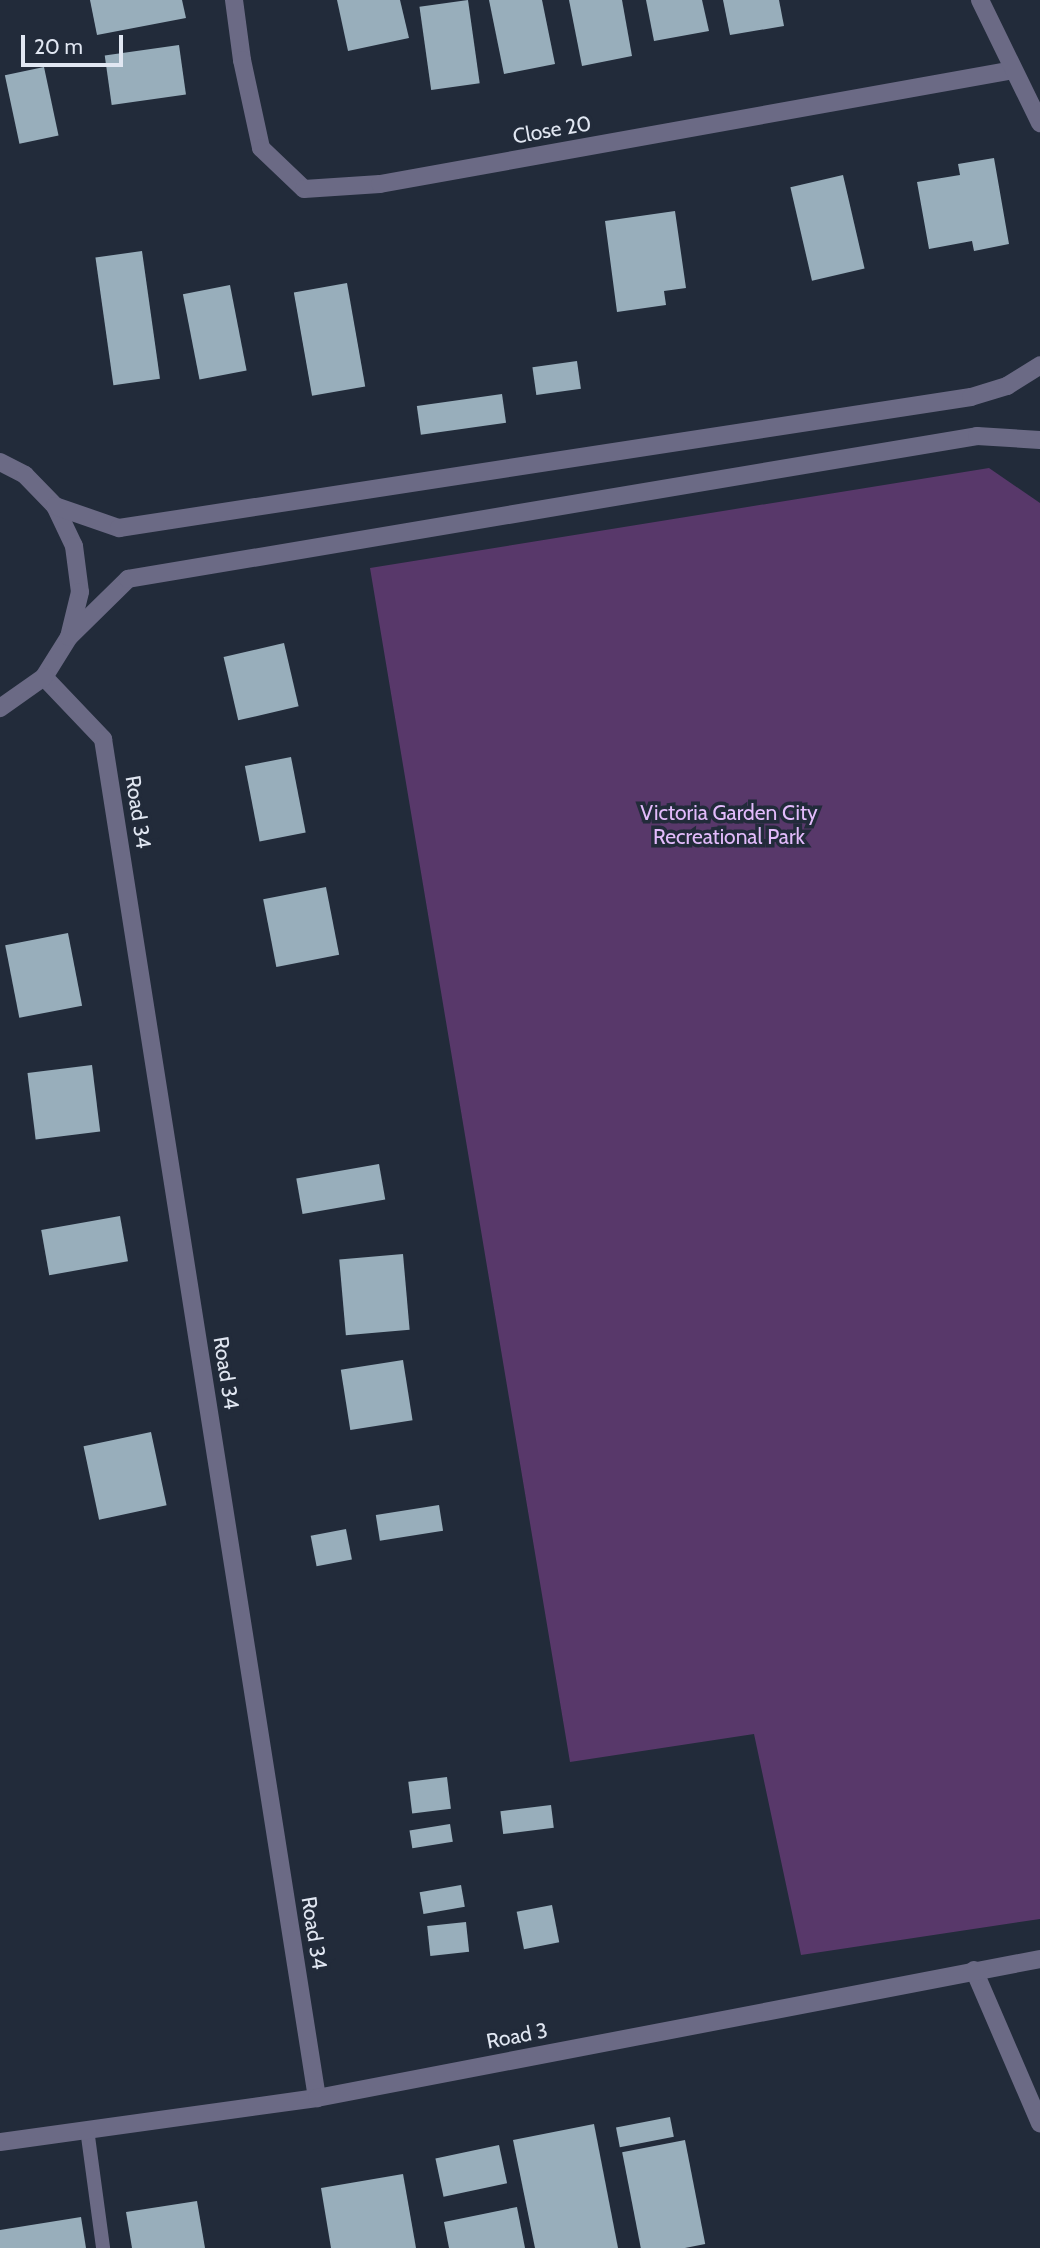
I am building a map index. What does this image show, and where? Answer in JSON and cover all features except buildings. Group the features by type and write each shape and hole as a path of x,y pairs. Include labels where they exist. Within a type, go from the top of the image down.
{"street":[{"name":"Close 20","path":"234,0 242,60 261,148 304,189 380,184 1013,69"},
{"path":"980,0 1040,123"},
{"path":"55,506 119,528 971,397 1007,386 1040,366"},
{"path":"0,708 44,677 69,638 128,579 977,436 1040,440"},
{"path":"0,462 25,475 55,506 74,546 80,592 69,638"},
{"name":"Road 34","path":"44,677 103,739 317,2098"},
{"name":"Road 3","path":"0,2142 317,2098 1040,1959"},
{"path":"974,1970 1040,2123"}],"lane":[{"path":"87,2130 103,2248"}],"green space":[{"name":"Victoria Garden City Recreational Park","path":"989,468 1040,503 1040,1919 801,1955 754,1734 570,1762 370,568"}]}
